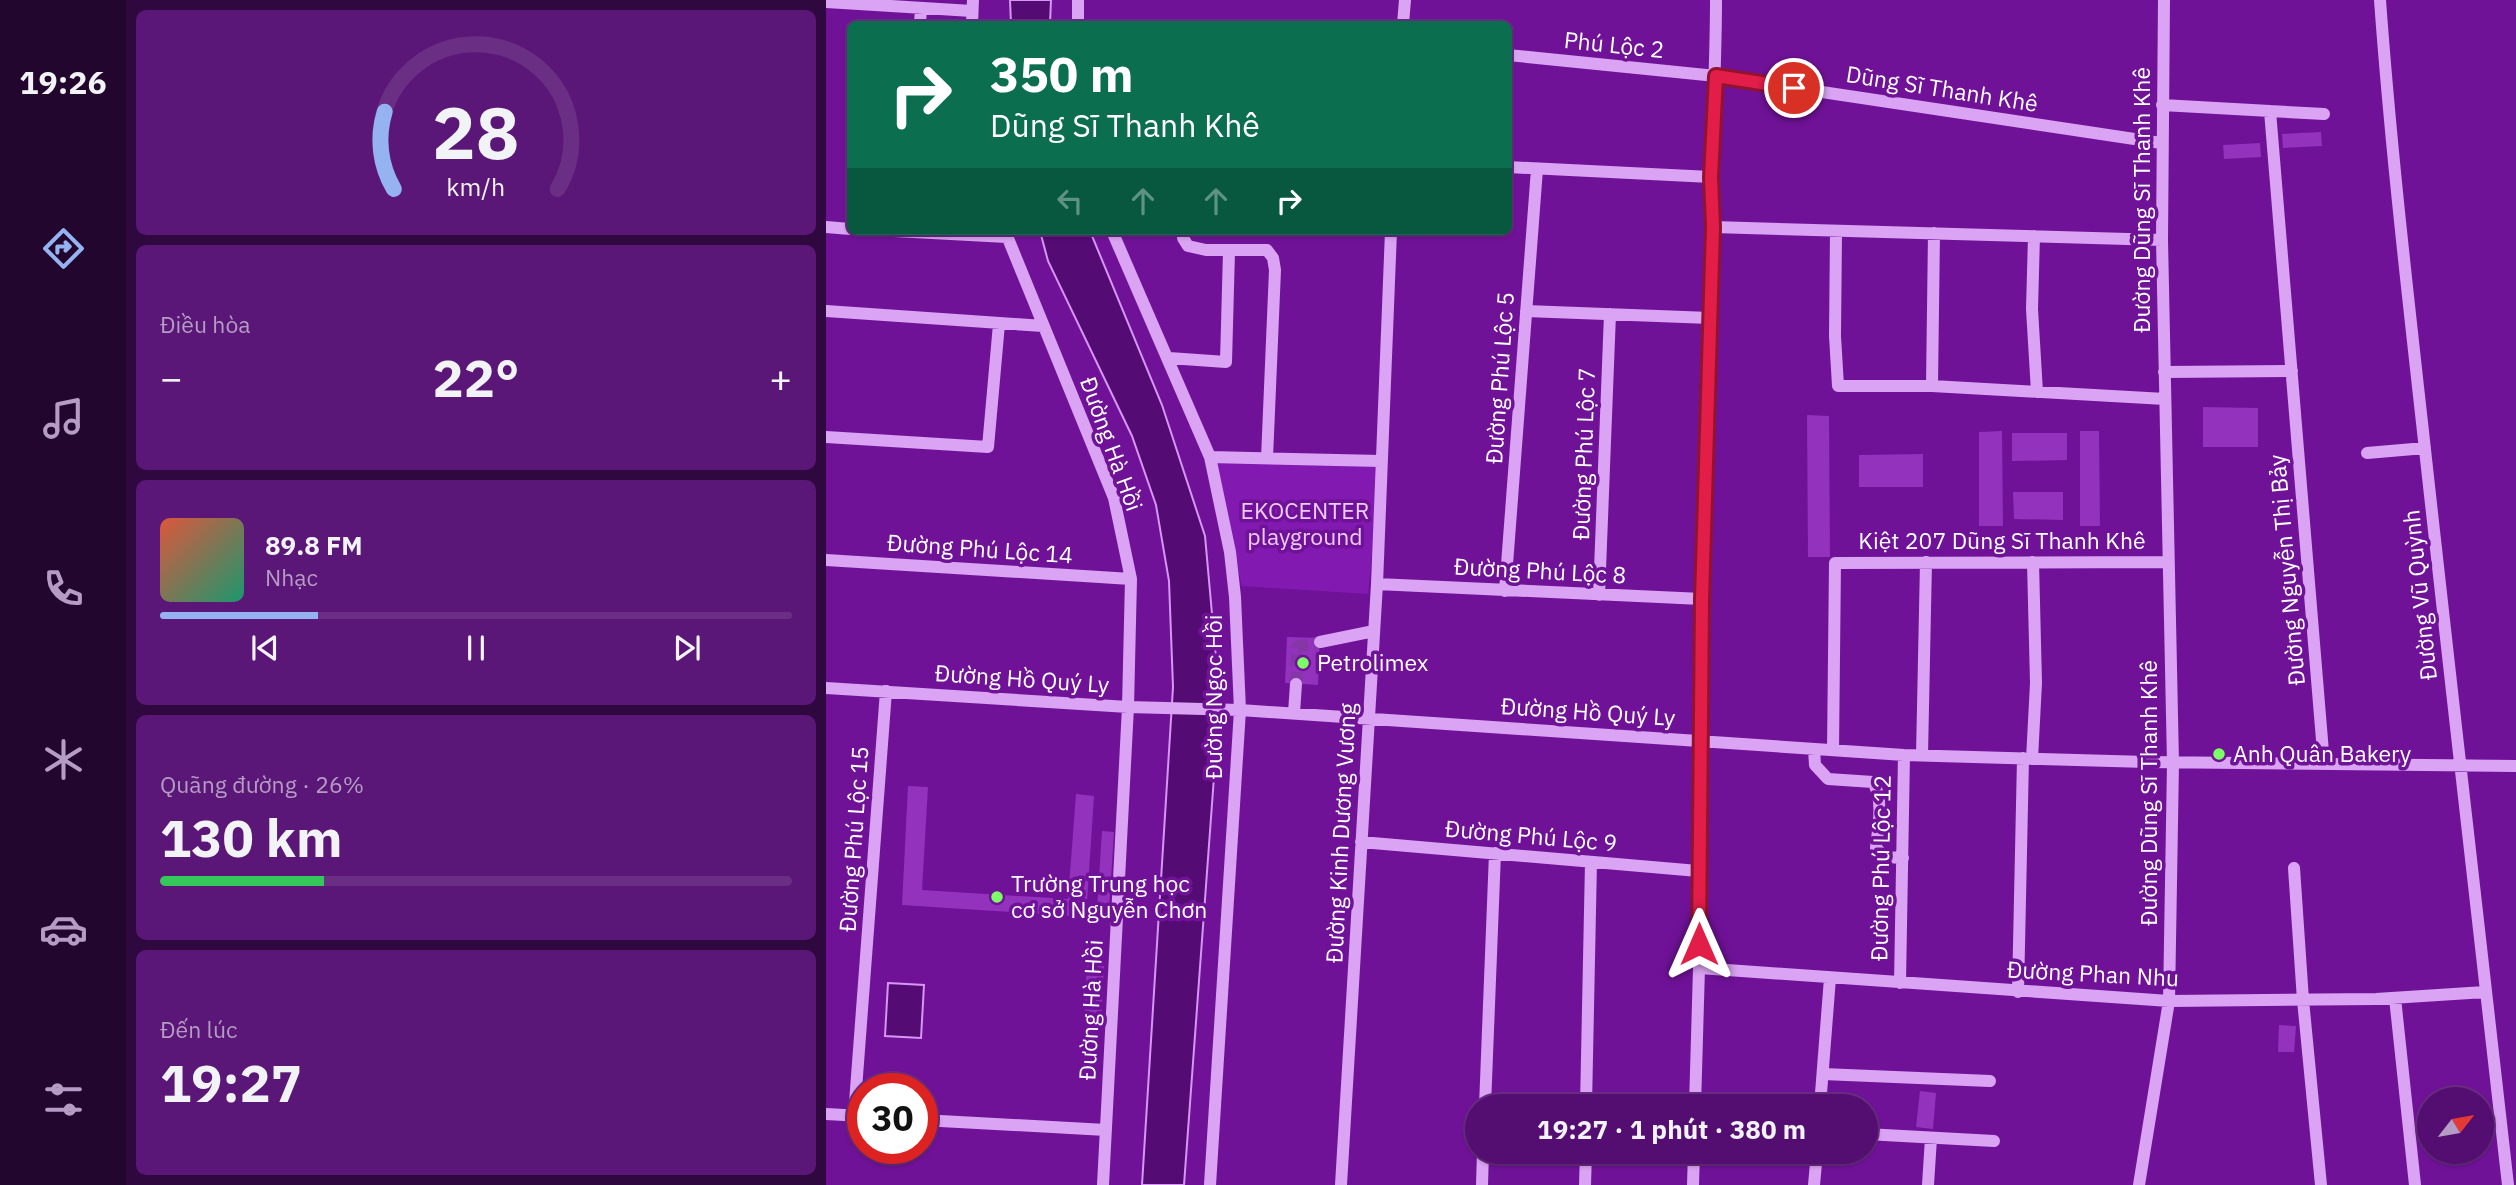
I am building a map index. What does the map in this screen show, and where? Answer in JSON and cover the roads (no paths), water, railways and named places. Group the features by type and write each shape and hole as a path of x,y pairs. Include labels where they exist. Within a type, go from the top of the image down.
{"street":[{"path":"1078,0 1078,21"},
{"path":"1403,21 1405,0"},
{"path":"1695,1094 1702,599 1713,227 1711,177 1716,76 1716,0"},
{"name":"Đường Dũng Sĩ Thanh Khê","path":"2139,1185 2169,1001 2173,762 2162,240 2161,105 2164,0"},
{"name":"Đường Vũ Quỳnh","path":"2380,0 2425,448 2508,1185"},
{"path":"826,2 920,8 972,5"},
{"path":"920,8 920,21"},
{"name":"Phú Lộc 2","path":"1512,55 1716,76"},
{"name":"Dũng Sĩ Thanh Khê","path":"1716,76 2161,143"},
{"path":"2161,105 2324,114"},
{"name":"Đường Nguyễn Thị Bảy","path":"2270,111 2324,764"},
{"path":"1512,167 1711,177"},
{"name":"Đường Phú Lộc 5","path":"1505,591 1537,169"},
{"path":"826,227 847,229"},
{"path":"1713,227 2162,240"},
{"path":"1836,231 1835,336 1838,386 1932,386 2165,399"},
{"path":"1932,386 1934,233"},
{"name":"Đường Hà Hồi","path":"1006,235 1114,498 1131,579 1128,707 1103,1185"},
{"name":"Đường Ngọc Hồi","path":"1114,235 1210,457 1230,552 1238,630 1240,710 1210,1185"},
{"path":"1183,235 1188,246 1206,250 1268,250 1273,258 1275,270 1267,458"},
{"name":"Đường Kinh Dương Vương","path":"1341,1185 1377,584 1391,235"},
{"path":"2034,236 2032,309 2037,392"},
{"path":"1169,358 1226,362 1229,251"},
{"path":"826,311 1043,326"},
{"path":"1526,311 1710,318"},
{"name":"Đường Phú Lộc 7","path":"1599,595 1610,314"},
{"path":"826,437 988,447 999,324"},
{"path":"2164,372 2291,371"},
{"path":"2367,453 2425,448"},
{"path":"1210,457 1381,461"},
{"name":"Đường Phú Lộc 14","path":"826,560 1131,579"},
{"name":"Kiệt 207 Dũng Sĩ Thanh Khê","path":"1833,750 1835,562 2168,562"},
{"path":"1922,755 1926,562"},
{"path":"2018,992 2027,759 2035,683 2033,562"},
{"name":"Đường Phú Lộc 8","path":"1377,584 1702,599"},
{"path":"1320,642 1374,631"},
{"path":"1294,713 1296,684"},
{"name":"Đường Hồ Quý Ly","path":"826,688 1128,707 1294,713 1904,755 2173,762 2516,766"},
{"name":"Đường Phú Lộc 15","path":"861,1073 886,691"},
{"path":"1814,749 1815,765 1828,779 1873,782 1877,788 1879,816 1876,848 1885,857 1902,858"},
{"name":"Đường Phú Lộc 12","path":"1900,983 1904,755"},
{"name":"Đường Phú Lộc 9","path":"1361,842 1698,871"},
{"path":"1485,1094 1495,853"},
{"path":"1586,1094 1591,862"},
{"path":"2294,868 2303,1000 2321,1185"},
{"name":"Đường Phan Nhu","path":"1699,968 2169,1001 2395,998 2485,992"},
{"path":"1822,1094 1830,978"},
{"path":"2395,998 2415,1185"},
{"path":"1823,1074 1990,1080"},
{"path":"826,1114 847,1115"},
{"path":"938,1121 1106,1130"},
{"path":"1878,1135 1994,1141"},
{"path":"1927,1185 1931,1138"},
{"path":"1482,1185 1483,1164"},
{"path":"1585,1185 1586,1164"},
{"path":"1693,1185 1694,1164"},
{"path":"1814,1185 1816,1164"}],"tunnel":[{"path":"1296,684 1297,647 1320,642"}],"place":[{"name":"Petrolimex","path":"1303,663"},
{"name":"Anh Quân Bakery","path":"2219,754"},
{"name":"Trường Trung học cơ sở Nguyễn Chơn","path":"997,897"}],"park label":[{"name":"EKOCENTER playground","path":"1305,524"}]}
